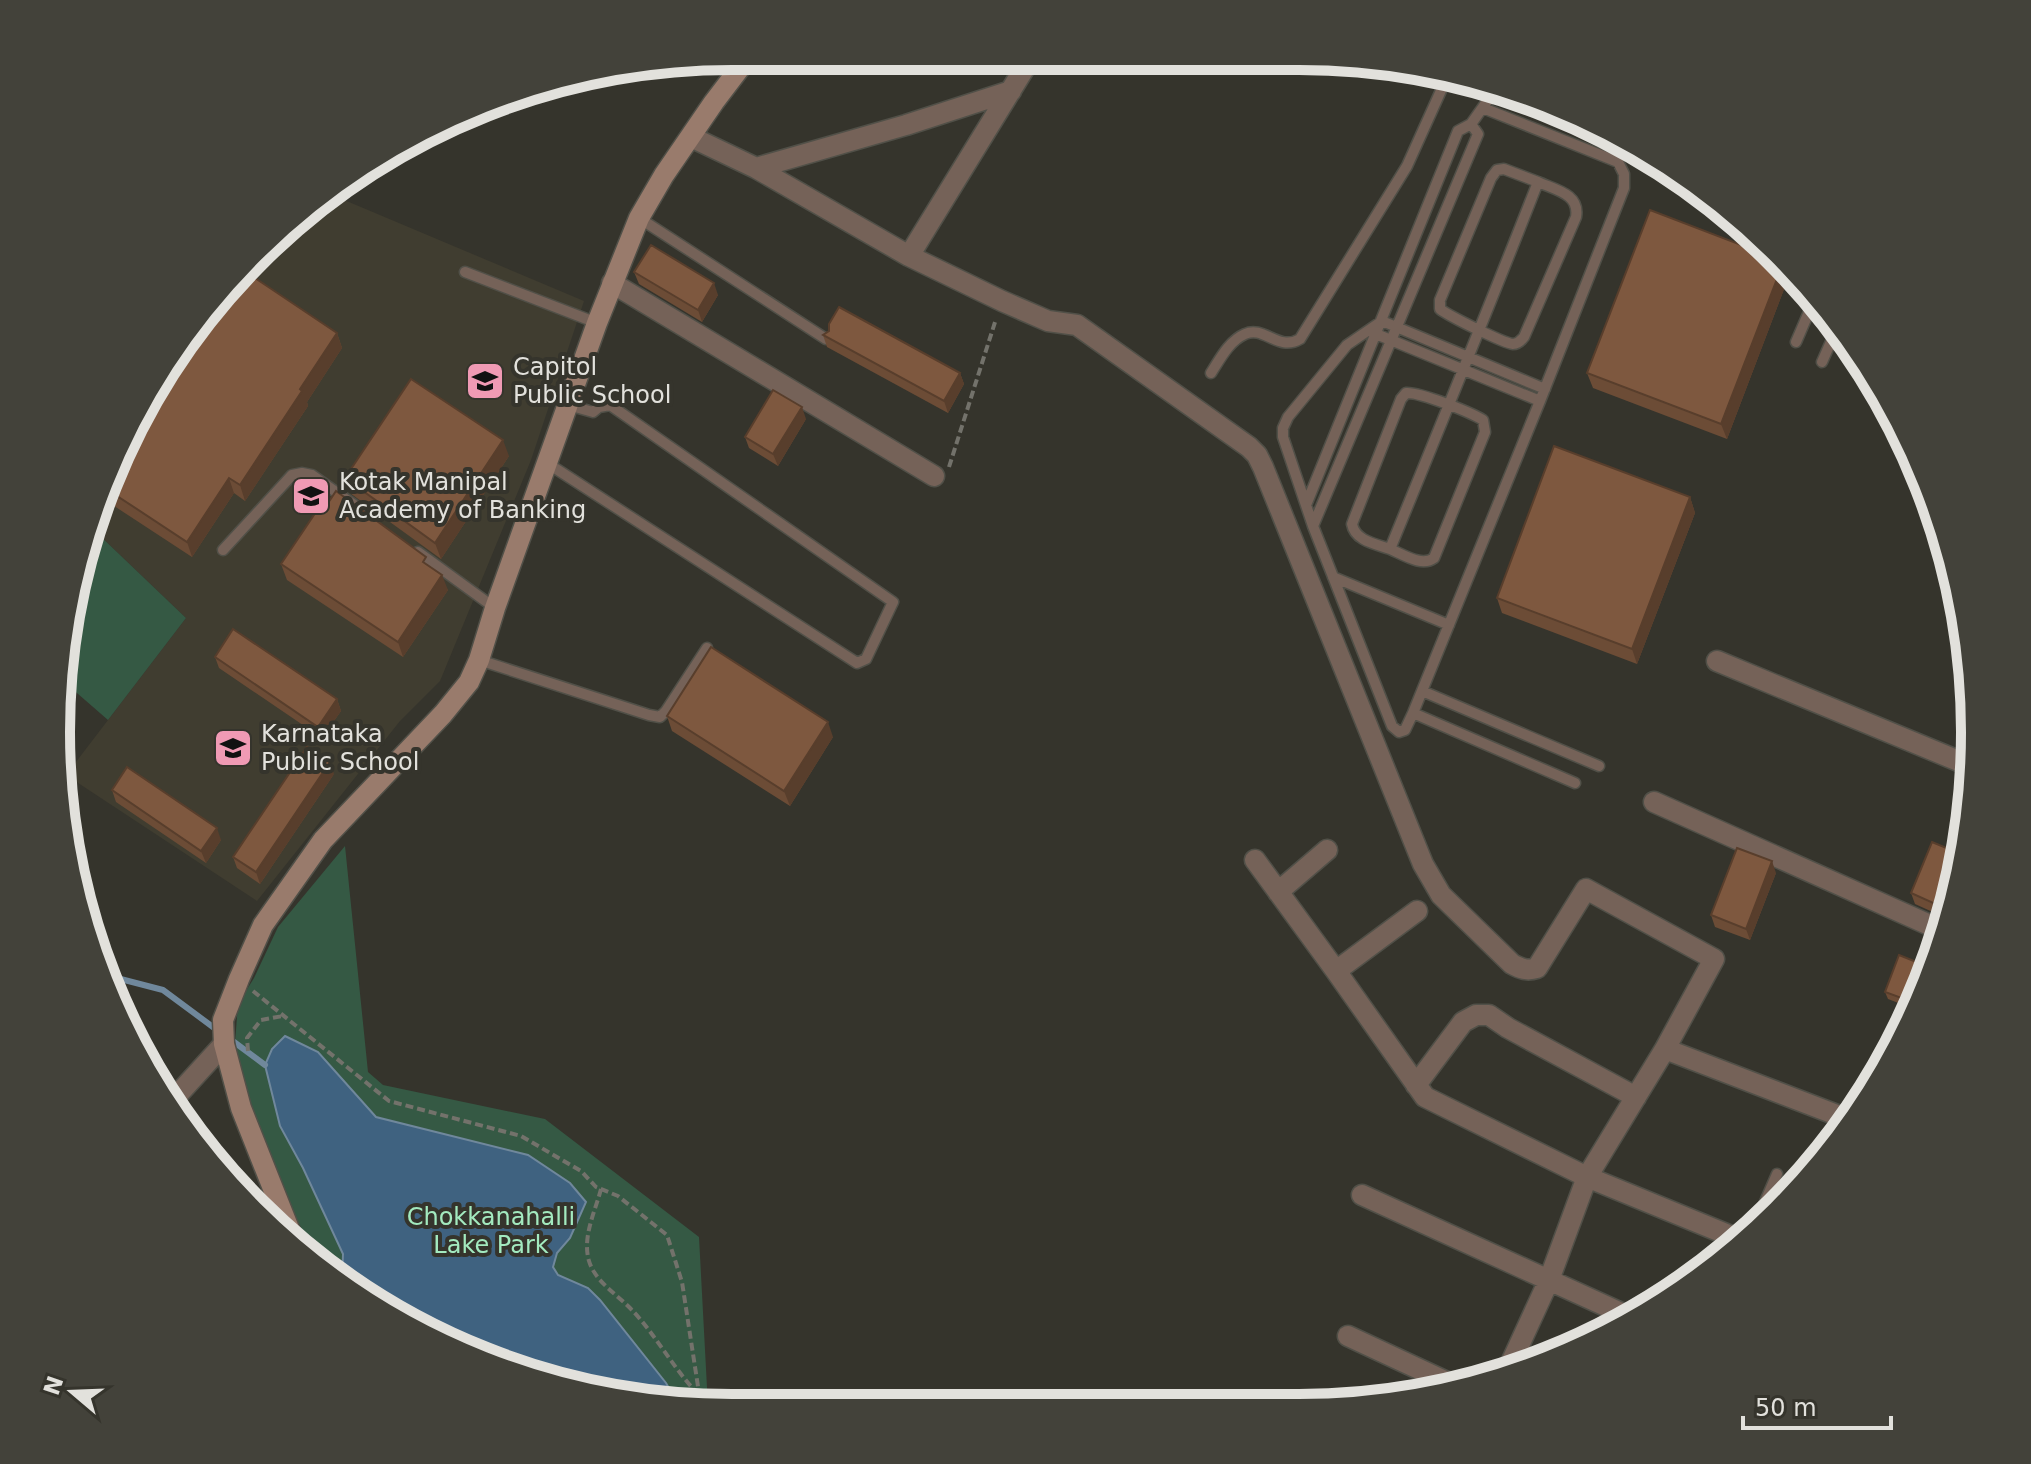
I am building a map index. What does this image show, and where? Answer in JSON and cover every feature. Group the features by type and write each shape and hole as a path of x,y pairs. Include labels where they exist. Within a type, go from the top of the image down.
{"street":[{"path":"286,1220 241,1108 224,1044 223,1020 239,979 263,925 323,840 443,714 469,682 597,323 639,218 664,175 738,70"},
{"path":"909,256 1024,70"},
{"path":"756,168 1011,91"},
{"path":"691,137 756,168 909,256 1048,321 1077,325 1238,437 1257,455 1423,864 1441,895 1512,964 1529,970 1537,968 1586,889 1714,959 1665,1049 1587,1177 1549,1280 1513,1359"},
{"path":"612,283 940,475"},
{"path":"1717,661 1960,762"},
{"path":"1654,802 1931,926"},
{"path":"1278,892 1327,850"},
{"path":"1255,860 1425,1097 1587,1177 1729,1235"},
{"path":"1336,971 1417,911"},
{"path":"1416,1085 1463,1022 1476,1015 1489,1015 1636,1097"},
{"path":"178,1094 224,1044"},
{"path":"1665,1049 1838,1115"},
{"path":"1362,1195 1618,1312"},
{"path":"1348,1336 1439,1378"}],"lane":[{"path":"1211,373 1229,346 1242,335 1256,332 1292,344 1300,339 1407,166 1443,87"},
{"path":"1306,505 1458,131 1471,124 1489,99"},
{"path":"1382,321 1347,345 1288,417 1283,437 1333,577 1392,726 1399,732 1405,730 1413,713 1624,188 1624,174 1618,162 1483,108"},
{"path":"1313,526 1478,134 1471,124"},
{"path":"1504,169 1538,182 1573,199 1578,207 1524,337 1513,344 1447,314 1440,309 1440,300 1497,170 1504,169"},
{"path":"1390,549 1481,331 1538,182"},
{"path":"639,218 826,339"},
{"path":"465,272 597,323"},
{"path":"1796,342 1809,311"},
{"path":"1382,321 1545,389"},
{"path":"1376,334 1540,401"},
{"path":"1822,362 1832,340"},
{"path":"1406,393 1414,393 1483,420 1485,432 1432,561 1424,563 1390,549 1359,537 1352,524 1401,399 1406,393"},
{"path":"547,463 857,663 866,659 893,602 610,405 593,412 568,405"},
{"path":"223,550 292,475 312,475 372,518"},
{"path":"410,546 495,608"},
{"path":"1333,577 1449,625"},
{"path":"479,660 660,717 707,648"},
{"path":"1422,691 1599,766"},
{"path":"1413,713 1575,783"},
{"path":"1765,1202 1777,1174"}],"path":[{"path":"940,475 1002,301"},
{"path":"239,979 389,1101 521,1136 581,1171 596,1187 618,1196 667,1235 682,1282 699,1393"},
{"path":"247,1042 261,1020 284,1015"},
{"path":"601,1189 586,1242 589,1263 600,1281 651,1332 679,1374 696,1393"}],"shaded area":[{"path":"341,199 584,301 531,460 440,681 400,721 257,901 71,779 71,769 186,618 100,536 105,519 138,439 159,401 185,360 296,234"}],"green space":[{"path":"100,536 186,618 108,720 71,688 83,603"},
{"name":"Chokkanahalli Lake Park","path":"345,846 368,1072 383,1085 545,1119 699,1237 707,1393 603,1381 519,1359 479,1344 401,1305 364,1282 306,1238 266,1155 234,1056 238,1004 278,927"}],"water":[{"path":"285,1036 318,1052 376,1117 528,1155 570,1183 586,1202 570,1238 557,1253 553,1267 558,1275 588,1288 600,1300 671,1391 561,1371 479,1344 401,1305 343,1267 343,1254 280,1126 265,1065 272,1049"}],"building":[{"path":"1650,210 1750,249 1778,276 1721,424 1587,373"},
{"path":"651,245 714,283 698,310 634,272"},
{"path":"252,276 337,333 240,485 229,478 187,542 114,494 143,430 216,318"},
{"path":"839,307 960,373 944,401 823,335 829,331 829,324"},
{"path":"411,379 503,440 435,543 345,478"},
{"path":"773,390 802,407 773,454 745,437"},
{"path":"1554,446 1690,497 1632,649 1497,598"},
{"path":"336,491 426,557 423,562 442,575 398,642 281,564 326,497 330,500"},
{"path":"233,629 337,699 318,727 215,657"},
{"path":"711,647 828,722 784,791 667,716"},
{"path":"307,747 330,762 256,872 233,857"},
{"path":"127,767 217,828 201,851 112,790"},
{"path":"1932,842 1950,849 1937,905 1911,893"},
{"path":"1737,848 1772,861 1746,929 1711,915"},
{"path":"1899,955 1919,963 1905,999 1885,992"}],"waterway":[{"path":"117,978 163,990 217,1030"},
{"path":"230,1039 265,1065"}],"place":[{"name":"Capitol Public School","path":"485,381"},
{"name":"Kotak Manipal Academy of Banking","path":"311,496"},
{"name":"Karnataka Public School","path":"233,748"}]}
